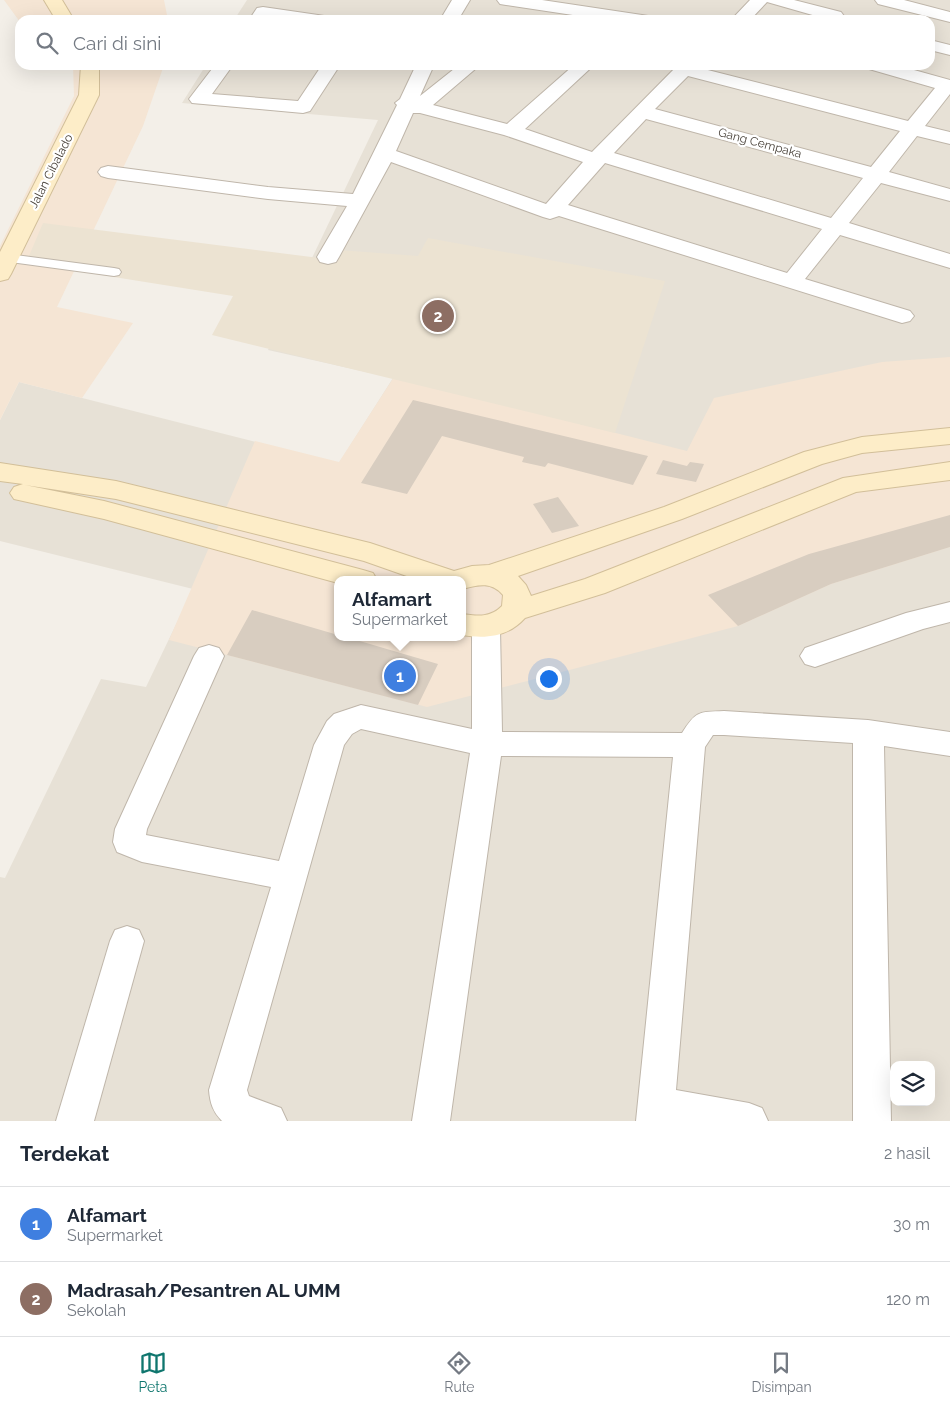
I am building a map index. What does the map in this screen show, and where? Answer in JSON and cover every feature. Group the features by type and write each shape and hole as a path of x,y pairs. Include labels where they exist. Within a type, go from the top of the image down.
{"street":[{"path":"53,0 62,15"},
{"path":"452,15 462,0"},
{"path":"506,0 546,4 609,15"},
{"path":"745,15 760,0"},
{"path":"774,0 837,14"},
{"path":"884,0 933,15"},
{"path":"533,15 546,4"},
{"path":"261,15 263,12 284,15"},
{"path":"935,46 950,50"},
{"name":"Jalan Cibalado","path":"4,266 89,95 91,70"},
{"path":"220,70 199,98 304,107 328,70"},
{"path":"328,256 374,179 384,153 411,105 423,70"},
{"path":"411,105 464,70"},
{"path":"511,132 579,70"},
{"path":"384,153 550,213 599,158 683,70"},
{"path":"697,70 950,138"},
{"path":"792,281 948,85 894,70"},
{"path":"411,105 511,132 950,261"},
{"name":"Gang Cempaka","path":"643,112 950,195"},
{"path":"108,172 240,190 360,201"},
{"path":"555,208 902,316"},
{"path":"490,575 674,513 813,458 862,445 950,436"},
{"path":"515,611 595,586 852,484 950,470"},
{"path":"0,472 126,493 370,553 436,576"},
{"path":"0,489 104,510 348,576"},
{"path":"432,1121 487,744 474,626 499,625 509,619 515,611 518,602 516,593 511,585 502,579 490,575 478,575 466,578"},
{"path":"815,656 852,645 930,616 950,612"},
{"path":"209,656 131,829 129,842 142,848 290,877"},
{"path":"268,1121 236,1110 229,1102 228,1090 329,744 340,724 349,719 361,717 487,744 690,745"},
{"path":"749,1121 656,1113 690,745 704,724 724,723 868,732 950,744"},
{"path":"868,732 872,1121"},
{"path":"75,1121 127,940"}],"lane":[{"path":"4,266 114,272"}],"shaded area":[{"path":"4,0 164,0 167,15 15,15"},
{"path":"247,0 950,0 950,1121 0,1121 0,877 5,878 101,679 146,687 193,589 0,541 0,420 19,382 339,463 393,378 268,350 378,120 182,103 203,70 935,70 935,15 237,15"},
{"path":"73,70 162,70 143,126 57,307 133,323 82,398 19,382 0,420 0,246 74,96"},
{"path":"43,223 335,260 339,250 418,256 428,238 665,281 615,433 212,335 233,296 26,263"},
{"path":"950,357 950,547 831,584 738,626 427,707 169,640 255,441 339,462 394,377 687,451 714,398 882,362"}],"building":[{"path":"413,400 648,456 633,485 548,463 545,467 522,462 524,457 442,436 407,494 361,483"},
{"path":"663,460 687,466 690,462 704,464 696,482 656,474"},
{"path":"558,497 579,526 552,533 533,504"},
{"path":"950,515 950,547 831,584 738,626 708,595 809,554"},
{"path":"252,610 334,634 334,641 360,641 438,664 418,705 227,655"}],"place":[{"name":"Madrasah/Pesantren AL UMM","path":"438,316"},
{"name":"Alfamart","path":"400,676"}]}
